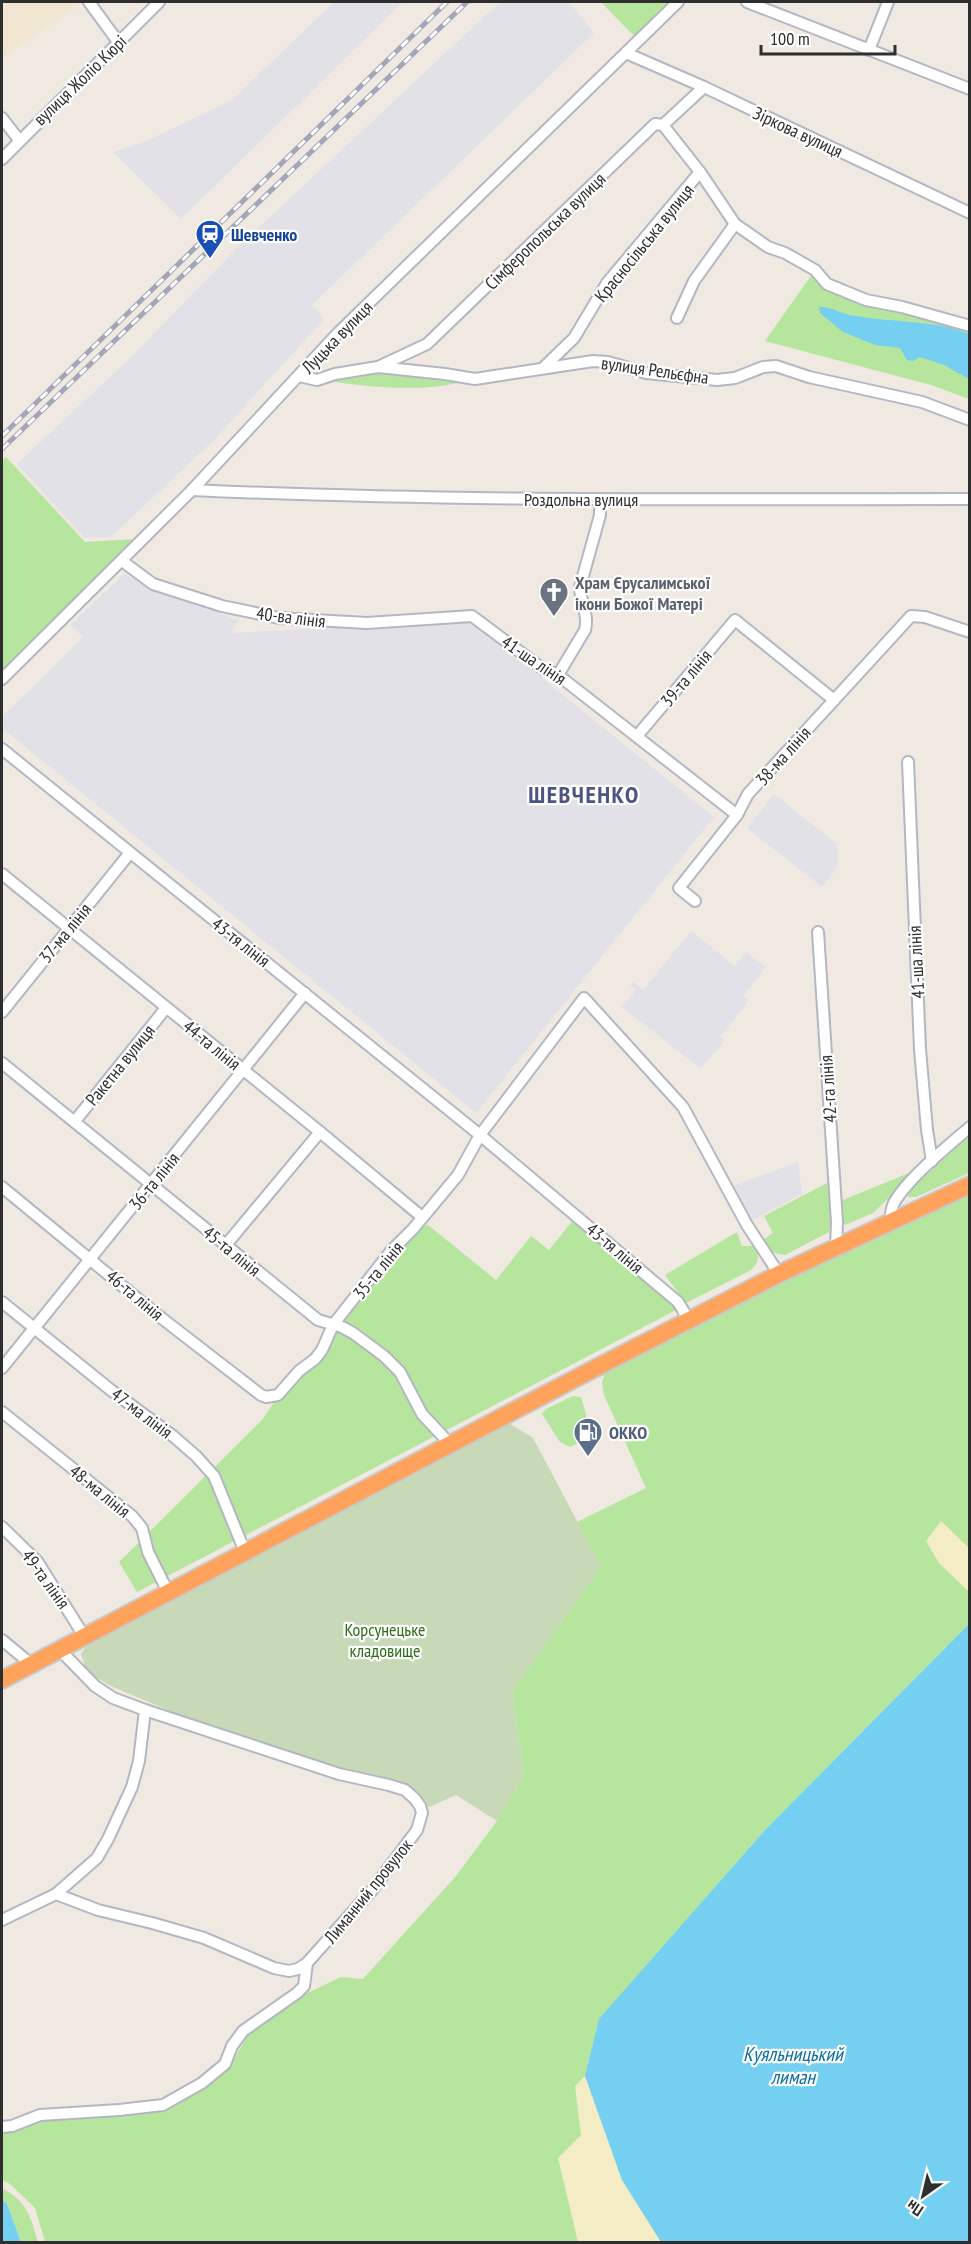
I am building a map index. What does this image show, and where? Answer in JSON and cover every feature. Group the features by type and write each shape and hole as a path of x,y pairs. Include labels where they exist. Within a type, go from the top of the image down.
{"highway":[{"path":"2,1680 84,1635 778,1274 969,1185"}],"street":[{"path":"89,2 118,43"},
{"name":"вулиця Жоліо Кюрі","path":"2,159 159,2"},
{"name":"Луцька вулиця","path":"2,679 192,490 338,333 678,2"},
{"path":"747,2 969,89"},
{"path":"869,50 888,2"},
{"name":"Зіркова вулиця","path":"626,53 704,87 969,213"},
{"name":"Сімферопольська вулиця","path":"378,367 427,344 655,124 663,125 704,87"},
{"path":"2,118 19,140"},
{"path":"663,125 700,172 735,225 768,247 785,253 815,270 827,284 866,300 902,307 969,326"},
{"name":"Красносільська вулиця","path":"543,368 574,338 607,283 700,172"},
{"path":"677,318 694,281 735,225"},
{"name":"вулиця Рельєфна","path":"299,376 317,380 335,374 378,367 475,379 593,361 608,362 646,373 717,380 735,378 763,367 776,366 808,377 922,402 969,420"},
{"name":"Роздольна вулиця","path":"192,490 321,496 969,499"},
{"path":"558,675 587,623 579,587 600,515 600,499"},
{"name":"40-ва лінія","path":"122,561 153,584 222,606 279,618 367,623 472,616"},
{"name":"41-ша лінія","path":"472,616 543,669 558,675 737,815"},
{"name":"38-ма лінія","path":"695,901 679,888 737,815 748,794 911,616 925,617 969,632"},
{"name":"39-та лінія","path":"637,736 735,620 834,700"},
{"name":"43-тя лінія","path":"2,749 129,854 480,1135 678,1302 689,1320"},
{"name":"41-ша лінія","path":"908,762 920,1049 932,1161"},
{"name":"37-ма лінія","path":"2,1012 129,854"},
{"name":"44-та лінія","path":"2,874 422,1217"},
{"name":"42-га лінія","path":"818,932 837,1222 836,1247"},
{"name":"36-та лінія","path":"2,1368 305,993"},
{"path":"480,1135 584,998 683,1107 747,1225 778,1274"},
{"name":"Ракетна вулиця","path":"75,1121 166,1008"},
{"name":"45-та лінія","path":"2,1063 318,1320 353,1333 384,1356 400,1372 422,1414 450,1444"},
{"path":"890,1221 895,1202 932,1161 969,1127"},
{"path":"225,1246 320,1132"},
{"name":"35-та лінія","path":"271,1397 282,1391 299,1371 315,1359 322,1350 333,1325 391,1251 458,1175 480,1135"},
{"name":"46-та лінія","path":"2,1186 155,1313 261,1395 271,1397"},
{"name":"47-ма лінія","path":"2,1302 196,1456 214,1476 245,1552"},
{"name":"48-ма лінія","path":"2,1412 132,1516 142,1528 148,1552 168,1592"},
{"name":"49-та лінія","path":"2,1527 37,1561 84,1635"},
{"path":"2,1640 31,1664"},
{"name":"Лиманний провулок","path":"59,1649 95,1686 113,1698 339,1774 405,1790 420,1806 422,1813 417,1830 393,1865 307,1963"},
{"path":"2,1920 56,1894 97,1858 132,1787 139,1761 145,1710"},
{"path":"56,1894 98,1910 204,1938 273,1968 289,1971 298,1969 307,1963"},
{"path":"2,2127 12,2127 39,2115 164,2105 202,2083 225,2064 232,2046 243,2031 297,1993 304,1986 307,1963"}],"shaded area":[{"path":"2,2 84,2 2,58"},
{"path":"334,2 403,2 181,219 113,152 145,142 232,100"},
{"path":"500,2 569,2 594,33 312,305 324,319 215,439 111,537 85,538 17,464 128,360 240,245"},
{"path":"124,574 239,621 231,633 470,620 714,817 476,1113 2,728 2,717 83,637 70,625"},
{"path":"774,794 837,844 837,868 822,887 747,828"},
{"path":"691,931 735,966 746,952 766,967 743,996 749,1000 721,1036 725,1040 701,1069 622,1007 636,990 630,985 633,982 643,990"},
{"path":"798,1162 802,1194 755,1219 748,1216 733,1186"}],"green space":[{"path":"601,2 669,2 634,36"},
{"path":"815,270 827,284 969,326 969,399 931,385 765,341"},
{"path":"378,370 463,381 449,385 414,388 375,387 325,380"},
{"path":"6,457 85,542 137,539 2,670 2,461"},
{"path":"969,1136 969,1173 916,1197 908,1197 909,1191"},
{"path":"919,1169 873,1213 845,1225 840,1220 838,1202"},
{"path":"829,1182 833,1222 829,1232 785,1255 770,1252 763,1240 773,1233 764,1216"},
{"path":"969,1193 969,1624 766,1829 599,2020 585,2077 622,2180 661,2242 45,2242 35,2208 10,2184 2,2180 2,2130 42,2117 164,2107 204,2088 229,2068 248,2035 299,1997 341,1977 363,1979 456,1876 497,1821 524,1775 512,1692 601,1566 577,1522 646,1488 604,1395 602,1383 605,1372 786,1278"},
{"path":"574,1219 663,1295 676,1310 137,1592 119,1562 262,1420 282,1391 413,1229 428,1225 496,1280 531,1236 549,1250"},
{"path":"737,1232 742,1246 754,1246 758,1256 756,1264 751,1270 686,1303 665,1275"},
{"path":"573,1396 581,1397 591,1432 587,1439 570,1447 560,1442 542,1414 546,1409"},
{"name":"Корсунецьке кладовище","path":"509,1423 533,1438 601,1566 512,1692 524,1775 497,1821 456,1795 429,1807 405,1785 350,1773 177,1714 111,1686 95,1677 85,1666 81,1654 91,1639"},
{"path":"2,2188 11,2193 27,2210 38,2242 21,2242 7,2204 2,2200"}],"sand":[{"path":"941,1521 969,1548 969,1592 939,1563 926,1541"},
{"path":"585,2076 622,2180 661,2242 578,2242 558,2158 581,2135 575,2086"}],"water":[{"path":"819,307 865,317 940,326 969,334 969,379 944,365 920,357 913,361 907,360 900,348 875,345 843,332 820,313"},
{"name":"Куяльницький лиман","path":"969,1624 969,2242 661,2242 622,2180 585,2076 599,2019 766,1829"},
{"path":"2,2200 7,2204 21,2242 2,2242"}],"railway":[{"path":"2,436 447,2"},
{"path":"2,449 467,2"}],"place":[{"name":"Шевченко","path":"210,260"},
{"name":"Храм Єрусалимської ікони Божої Матері","path":"554,618"},
{"name":"ОККО","path":"588,1458"}],"district":[{"name":"ШЕВЧЕНКО","path":"584,794"}]}
